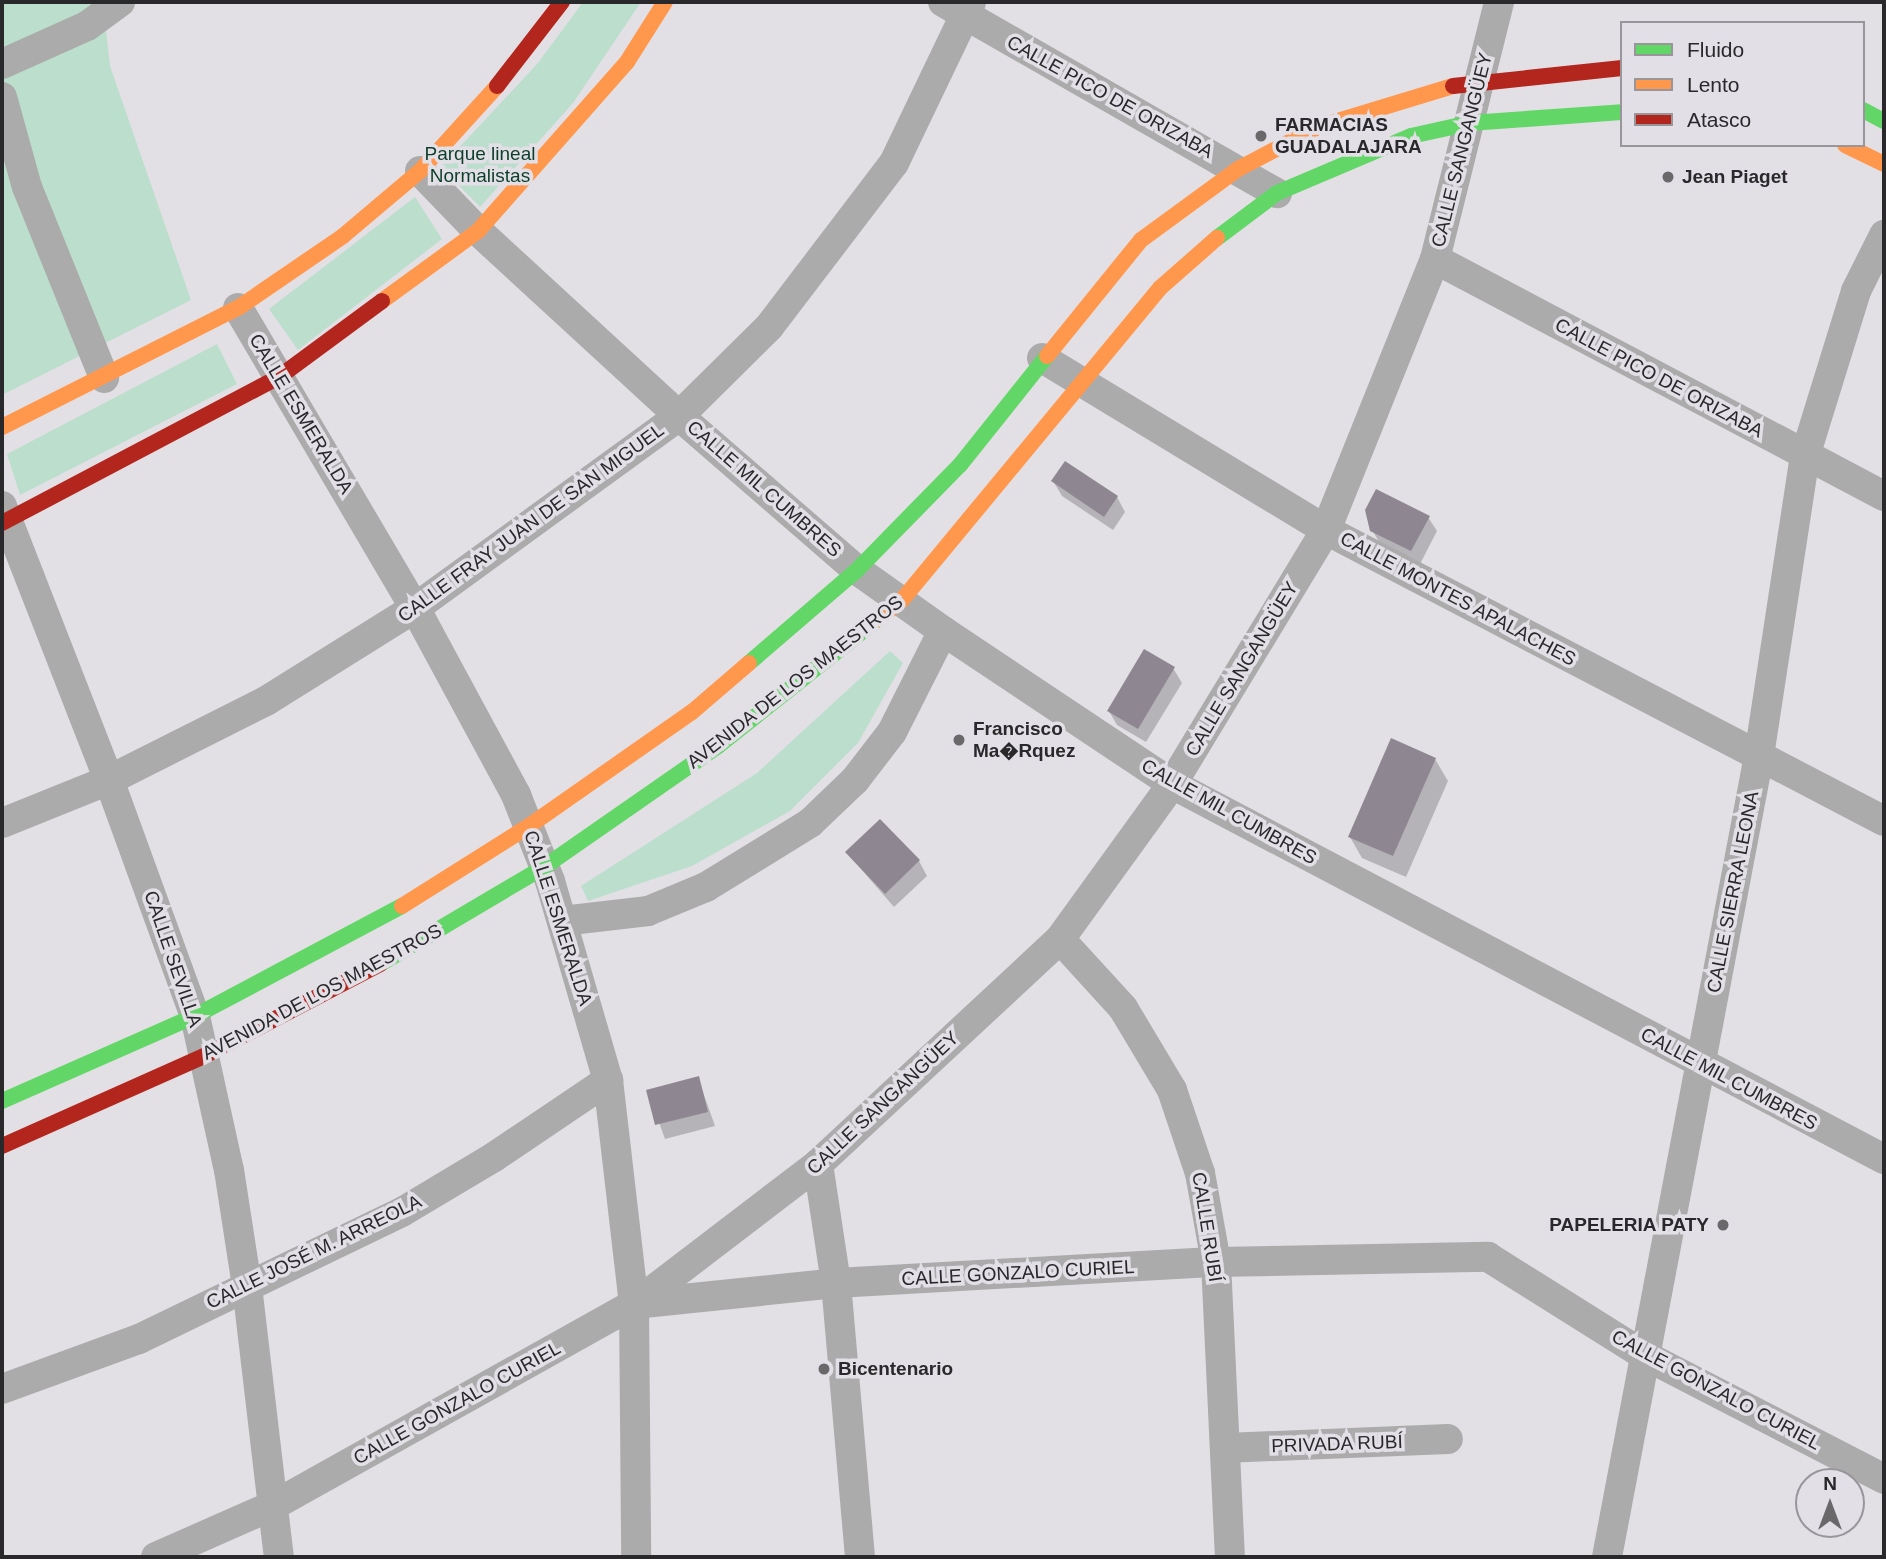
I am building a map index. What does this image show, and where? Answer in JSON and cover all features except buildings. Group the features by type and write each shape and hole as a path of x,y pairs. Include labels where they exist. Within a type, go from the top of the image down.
{"street":[{"path":"2,64 75,32 120,2"},
{"path":"2,427 104,378 238,308 342,236 420,171 510,72 562,2"},
{"path":"4,517 279,377 478,231 627,62 665,2"},
{"name":"CALLE SANGANGÜEY","path":"634,1304 818,1164 1060,939 1172,784 1326,530 1435,259 1499,2"},
{"name":"CALLE PICO DE ORIZABA","path":"960,7 1277,193"},
{"name":"CALLE FRAY JUAN DE SAN MIGUEL","path":"2,823 109,780 266,701 415,608 680,416 769,327 850,225 894,163 960,7"},
{"name":"AVENIDA DE LOS MAESTROS","path":"2,1101 195,1016 379,920 529,826 692,712 857,570 960,465 1042,358 1141,240 1238,169 1318,127 1406,97 1480,80 1620,68"},
{"path":"2,97 27,187 104,378"},
{"path":"1865,111 1884,121"},
{"name":"AVENIDA DE LOS MAESTROS","path":"2,1146 204,1056 380,964 544,867 718,746 902,600 1160,288 1241,217 1277,193 1411,136 1470,122 1620,112"},
{"path":"1849,147 1884,164"},
{"name":"CALLE MIL CUMBRES","path":"420,171 478,231 680,416 857,570 943,631 1172,784 1701,1065 1884,1159"},
{"name":"CALLE SIERRA LEONA","path":"1607,1557 1759,756 1805,456 1856,291 1884,236"},
{"name":"CALLE PICO DE ORIZABA","path":"1435,259 1884,496"},
{"name":"CALLE ESMERALDA","path":"238,308 415,608 529,826 562,921 608,1080 634,1304 636,1557"},
{"name":"CALLE MONTES APALACHES","path":"1042,358 1326,530 1884,821"},
{"name":"CALLE SEVILLA","path":"4,517 109,780 195,1016 229,1170 276,1504 279,1557"},
{"path":"562,921 648,911 706,887 810,823 855,780 892,732 943,631"},
{"name":"CALLE RUBÍ","path":"1060,939 1123,1008 1172,1090 1200,1173 1216,1262 1230,1557"},
{"name":"CALLE JOSÉ M. ARREOLA","path":"2,1389 139,1339 402,1212 494,1157 608,1080"},
{"path":"818,1164 836,1283 860,1557"},
{"name":"CALLE GONZALO CURIEL","path":"156,1557 276,1504 634,1304 836,1283 1216,1262 1488,1257 1646,1356 1884,1479"},
{"name":"PRIVADA RUBÍ","path":"1225,1448 1448,1439"}],"green space":[{"path":"2,2 103,2 110,66 191,300 2,395"},
{"name":"Parque lineal Normalistas","path":"583,2 641,2 573,103 480,207 441,167 538,63"},
{"name":"Parque lineal Normalistas","path":"415,197 442,239 298,350 269,309"},
{"path":"217,344 237,384 20,495 7,454"},
{"path":"890,651 903,663 858,743 790,811 692,866 588,901 581,886 757,773"}],"traffic: fast":[{"path":"1865,111 1884,121"},
{"path":"1217,238 1277,193 1411,136 1470,123 1620,112"},
{"path":"749,663 857,570 960,465 1047,356"},
{"path":"380,964 544,867 718,746 875,621"},
{"path":"2,1101 195,1016 402,906"}],"traffic: slow":[{"path":"382,301 478,231 627,62 665,2"},
{"path":"2,427 238,308 343,236 420,171 497,86"},
{"path":"1047,356 1141,240 1238,169 1318,127 1453,86"},
{"path":"1849,147 1884,164"},
{"path":"875,621 902,600 1160,288 1217,238"},
{"path":"402,906 529,826 692,712 749,663"}],"traffic: jam":[{"path":"497,86 562,2"},
{"path":"1453,86 1620,68"},
{"path":"2,523 279,377 382,301"},
{"path":"2,1146 204,1056 380,964"}],"place":[{"name":"FARMACIAS GUADALAJARA","path":"1261,136"},
{"name":"Jean Piaget","path":"1668,177"},
{"name":"Francisco Ma�Rquez","path":"959,740"},
{"name":"PAPELERIA PATY","path":"1723,1225"},
{"name":"Bicentenario","path":"824,1369"}]}
